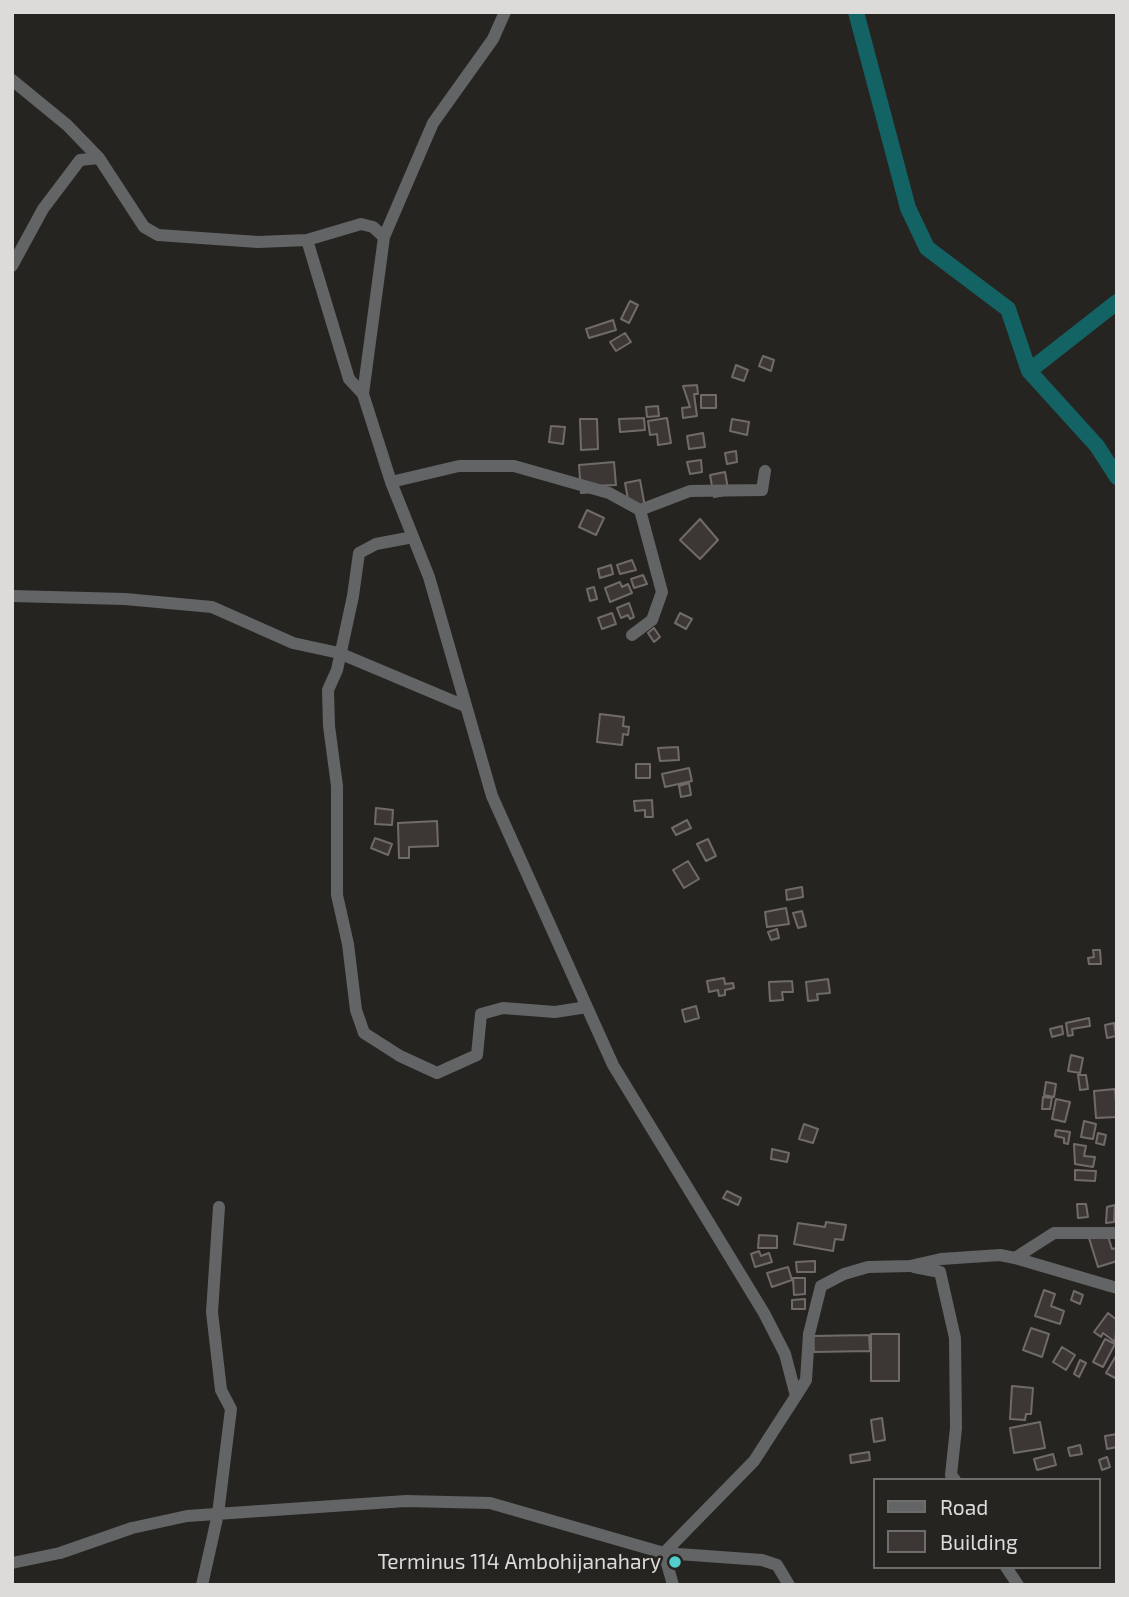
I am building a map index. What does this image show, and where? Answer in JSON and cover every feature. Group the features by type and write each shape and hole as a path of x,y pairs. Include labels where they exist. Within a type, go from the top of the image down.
{"street":[{"path":"505,12 493,39 433,123 383,237 363,394 391,482 429,577 492,796 613,1065 764,1312 785,1354 796,1396"},
{"path":"12,80 68,125 99,158 144,227 158,235 246,241 307,240 361,224 373,227 383,237"},
{"path":"12,266 43,209 80,160 99,158"},
{"path":"307,240 349,379 363,394"},
{"path":"391,482 459,466 514,466 608,493 640,510 662,592 652,620 632,635"},
{"path":"640,510 690,491 762,490 765,471"},
{"path":"413,537 376,544 359,553 353,596 328,690 329,726 337,786 337,894 348,944 356,1010 364,1033 400,1056 438,1073 477,1055 481,1014 503,1008 555,1012 587,1007"},
{"path":"12,596 125,598 212,607 293,643 339,653 466,706"},
{"path":"202,1585 218,1514 231,1409 221,1390 212,1312 219,1207"},
{"path":"1015,1258 1054,1233 1117,1233"},
{"path":"664,1553 754,1461 806,1380 809,1334 821,1286 867,1267 910,1266 941,1259 1000,1255 1117,1289"},
{"path":"910,1266 940,1272 955,1338 956,1428 951,1475 953,1478"},
{"path":"12,1563 60,1553 132,1528 187,1516 406,1501 490,1503 664,1553 762,1560 777,1565 789,1585"},
{"path":"664,1553 673,1585"},
{"path":"1007,1569 1018,1585"}],"building":[{"path":"630,301 638,305 629,323 621,319"},
{"path":"613,320 616,330 589,338 586,329"},
{"path":"625,333 631,342 616,351 610,342"},
{"path":"763,356 774,360 771,371 759,366"},
{"path":"736,365 748,370 744,381 732,377"},
{"path":"697,385 698,394 694,394 697,416 683,418 682,408 690,407 683,386"},
{"path":"701,395 716,395 716,408 701,408"},
{"path":"658,406 659,416 647,417 646,407"},
{"path":"644,418 645,430 620,432 619,419"},
{"path":"667,418 671,443 658,445 657,434 650,435 648,421"},
{"path":"580,419 597,419 598,449 581,450"},
{"path":"732,419 749,422 747,435 730,431"},
{"path":"551,426 565,427 563,444 549,442"},
{"path":"703,433 705,447 689,449 687,436"},
{"path":"736,451 737,462 727,464 725,453"},
{"path":"701,460 702,472 690,474 687,462"},
{"path":"614,462 616,485 594,486 595,492 581,493 579,465"},
{"path":"725,472 729,494 714,497 710,475"},
{"path":"640,480 645,507 630,510 625,483"},
{"path":"587,510 604,518 596,535 579,527"},
{"path":"700,519 718,540 700,559 680,540"},
{"path":"632,560 636,570 620,574 617,565"},
{"path":"611,565 613,574 600,578 598,569"},
{"path":"643,575 647,584 634,588 631,579"},
{"path":"620,582 622,587 628,584 632,593 610,602 605,588"},
{"path":"594,587 597,599 590,601 587,589"},
{"path":"629,603 634,617 630,619 628,615 621,618 617,608"},
{"path":"612,613 616,624 602,629 598,618"},
{"path":"680,613 692,619 686,629 675,623"},
{"path":"654,628 660,637 654,642 648,633"},
{"path":"600,714 624,717 623,726 629,727 628,735 623,734 622,745 597,742"},
{"path":"678,747 679,760 660,761 658,748"},
{"path":"636,764 650,764 650,778 636,778"},
{"path":"689,768 692,781 665,787 662,774"},
{"path":"689,783 691,795 681,797 679,786"},
{"path":"652,800 653,817 645,817 645,810 635,811 634,801"},
{"path":"376,808 393,810 392,825 375,824"},
{"path":"687,820 691,828 676,835 672,828"},
{"path":"437,821 438,846 409,847 409,858 399,858 398,823"},
{"path":"375,838 392,844 388,855 371,848"},
{"path":"708,839 716,856 706,861 697,844"},
{"path":"688,861 699,879 684,888 673,870"},
{"path":"802,887 803,897 787,900 786,890"},
{"path":"786,908 789,924 767,927 765,912"},
{"path":"802,911 806,926 798,928 793,913"},
{"path":"777,929 779,938 771,940 768,932"},
{"path":"1093,950 1100,950 1101,964 1089,964 1088,958 1094,957"},
{"path":"724,978 725,984 733,983 734,988 725,990 725,995 719,996 718,990 709,992 707,981"},
{"path":"828,979 830,993 817,994 818,1000 808,1001 806,982"},
{"path":"792,981 793,992 782,992 783,1000 770,1001 769,982"},
{"path":"696,1006 699,1018 685,1022 682,1010"},
{"path":"1089,1018 1090,1026 1072,1029 1073,1035 1068,1036 1066,1023"},
{"path":"1114,1023 1116,1036 1107,1038 1105,1025"},
{"path":"1062,1026 1063,1034 1052,1037 1050,1029"},
{"path":"1071,1055 1083,1058 1080,1073 1068,1071"},
{"path":"1078,1075 1086,1075 1088,1089 1080,1090"},
{"path":"1046,1082 1056,1084 1054,1097 1044,1095"},
{"path":"1115,1089 1117,1117 1096,1118 1094,1091"},
{"path":"1043,1097 1052,1098 1050,1109 1042,1109"},
{"path":"1056,1099 1070,1102 1065,1122 1052,1119"},
{"path":"1084,1121 1096,1124 1093,1139 1081,1137"},
{"path":"804,1124 818,1129 813,1143 799,1139"},
{"path":"1056,1130 1070,1132 1068,1144 1064,1143 1064,1138 1055,1136"},
{"path":"1098,1133 1106,1135 1104,1145 1096,1143"},
{"path":"1074,1144 1086,1146 1084,1156 1095,1157 1093,1167 1075,1164"},
{"path":"772,1149 789,1153 787,1162 771,1159"},
{"path":"1075,1170 1096,1171 1095,1181 1075,1180"},
{"path":"727,1191 741,1198 738,1205 723,1198"},
{"path":"1077,1204 1086,1204 1088,1217 1078,1218"},
{"path":"1115,1205 1114,1222 1106,1223 1107,1207"},
{"path":"826,1222 846,1225 843,1240 835,1239 833,1251 794,1244 798,1223 825,1227"},
{"path":"1107,1233 1112,1249 1117,1248 1117,1261 1098,1267 1089,1238"},
{"path":"759,1235 777,1236 777,1248 758,1248"},
{"path":"759,1251 761,1256 769,1253 772,1262 755,1267 751,1254"},
{"path":"815,1261 815,1272 797,1272 796,1262"},
{"path":"788,1267 792,1280 772,1287 767,1273"},
{"path":"793,1278 805,1278 805,1294 794,1295"},
{"path":"1044,1290 1055,1294 1051,1306 1064,1311 1060,1324 1035,1316"},
{"path":"1074,1291 1083,1295 1080,1304 1071,1300"},
{"path":"805,1299 805,1309 792,1309 792,1300"},
{"path":"1108,1313 1117,1320 1115,1342 1103,1333 1101,1337 1094,1332"},
{"path":"1031,1328 1049,1334 1042,1357 1023,1350"},
{"path":"871,1334 899,1334 899,1381 871,1381"},
{"path":"869,1335 870,1351 814,1352 813,1336"},
{"path":"1105,1339 1115,1344 1103,1367 1093,1362"},
{"path":"1062,1347 1075,1355 1066,1370 1053,1362"},
{"path":"1117,1354 1117,1379 1106,1373"},
{"path":"1080,1360 1086,1363 1079,1377 1074,1374"},
{"path":"1012,1386 1033,1388 1031,1414 1026,1414 1025,1420 1010,1419"},
{"path":"882,1418 885,1440 874,1442 871,1420"},
{"path":"1040,1422 1045,1448 1014,1453 1010,1428"},
{"path":"1117,1434 1117,1447 1107,1449 1105,1436"},
{"path":"1080,1445 1082,1454 1070,1456 1068,1448"},
{"path":"869,1452 870,1460 851,1463 850,1455"},
{"path":"1053,1454 1056,1465 1037,1470 1034,1459"},
{"path":"1107,1457 1110,1467 1102,1470 1099,1460"}],"waterway":[{"path":"856,12 908,208 927,248 1008,309 1029,371 1097,446 1117,477"},
{"path":"1029,371 1117,302"}],"place":[{"name":"Terminus 114 Ambohijanahary","path":"675,1562"}]}
